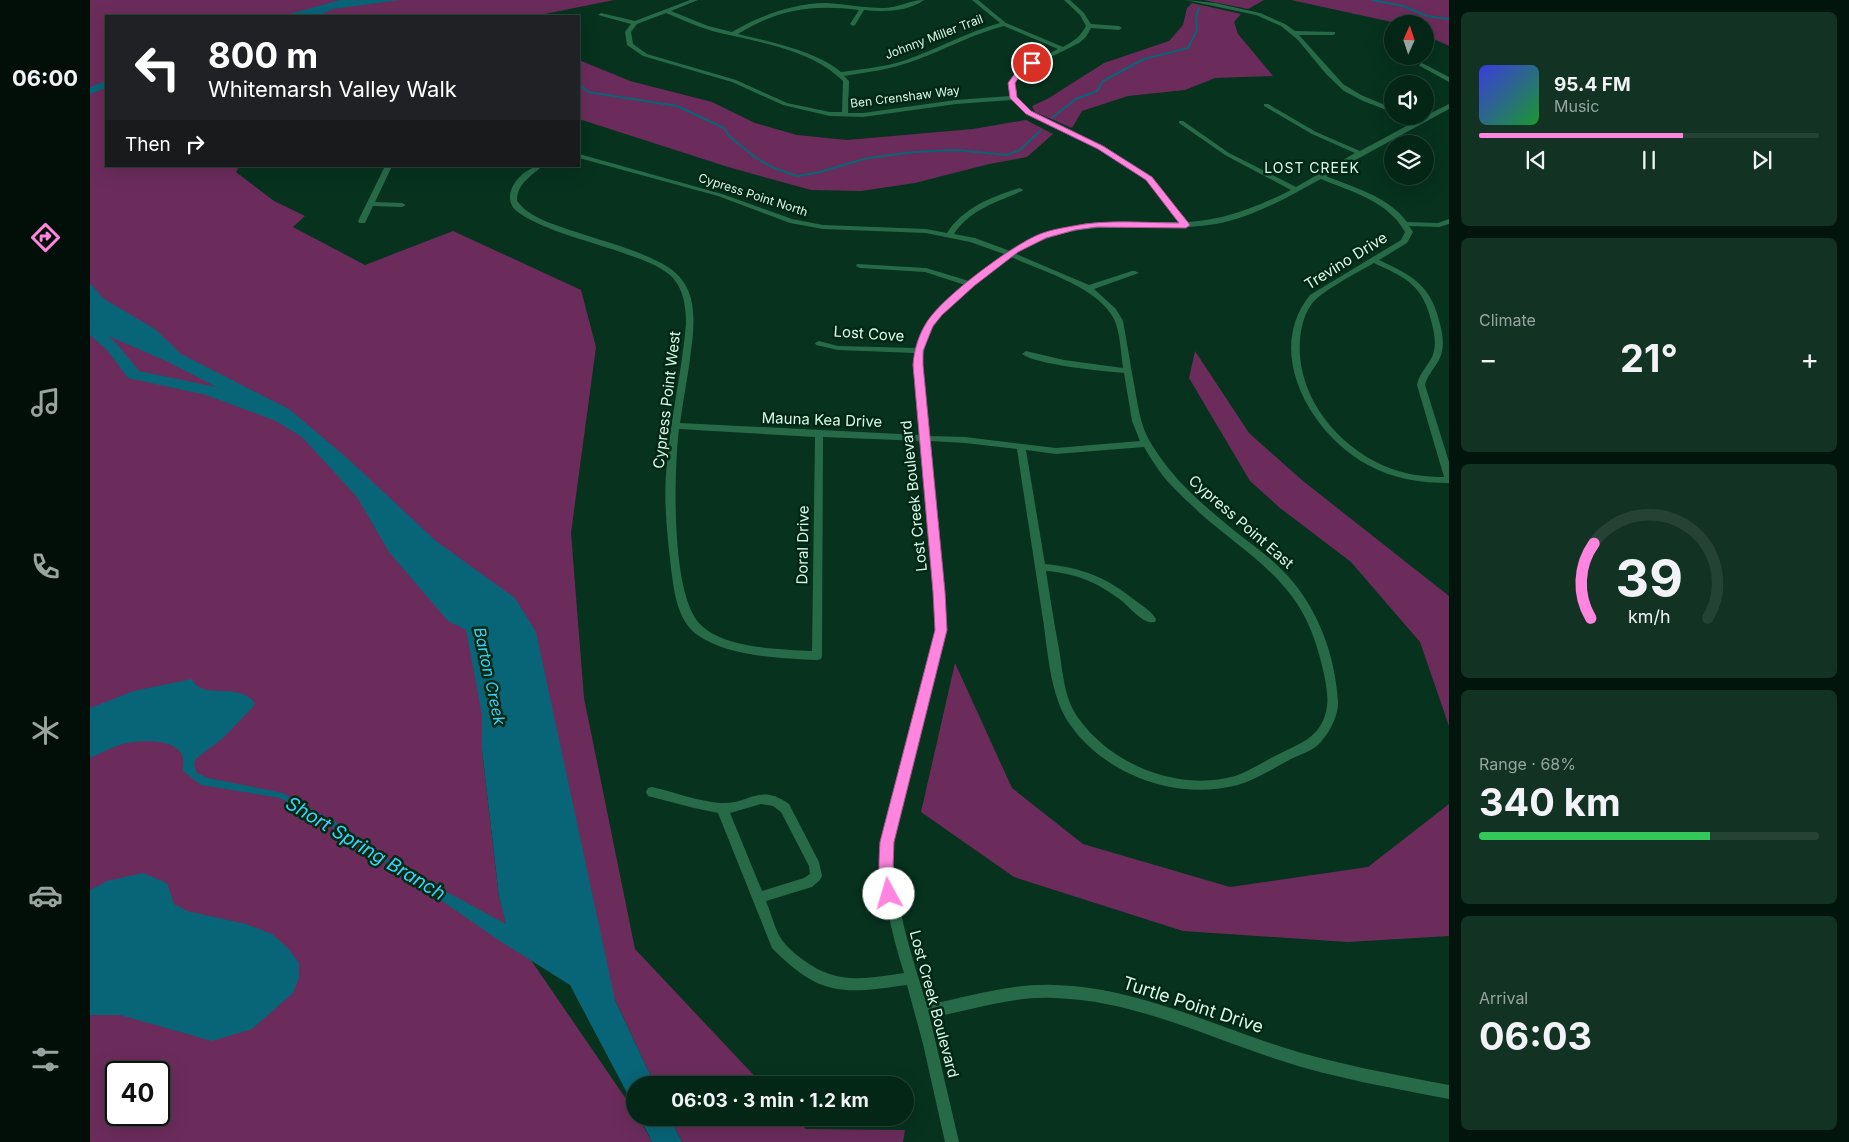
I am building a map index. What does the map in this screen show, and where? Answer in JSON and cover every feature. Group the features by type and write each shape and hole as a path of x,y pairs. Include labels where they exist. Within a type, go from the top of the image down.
{"street":[{"path":"601,15 635,23 695,0"},
{"path":"732,34 757,21 801,7 825,5 892,10 920,0"},
{"path":"975,0 1004,24 1063,49"},
{"path":"1067,0 1082,14 1089,26"},
{"path":"1188,0 1258,15 1284,26 1294,33 1340,84 1351,92 1384,106"},
{"path":"853,24 862,9"},
{"path":"665,11 698,24 793,51 842,74 846,81 845,115"},
{"name":"Ben Crenshaw Way","path":"635,23 628,32 630,45 645,55 734,81 797,108 845,115 889,112 956,102 1014,98"},
{"name":"Johnny Miller Trail","path":"842,74 894,65 913,59 970,34 1004,24"},
{"path":"1089,26 1119,28"},
{"path":"1089,26 1084,36 1021,70 1012,83 1014,98 1028,113 1100,148 1149,179 1186,225"},
{"path":"1294,33 1333,33"},
{"path":"1422,65 1449,80"},
{"path":"1266,104 1314,133 1360,153"},
{"name":"Lost Creek Boulevard","path":"1434,114 1449,106"},
{"path":"1181,122 1227,154 1295,189"},
{"name":"Lost Creek Boulevard","path":"952,1142 922,1013 894,919 886,865 887,842 941,630 938,573 924,437 919,351 929,325 970,284 1026,243 1043,236 1097,225 1186,225 1235,217 1295,189 1414,125"},
{"name":"Cypress Point North","path":"580,156 720,194 772,215 808,225 926,230 950,234 1010,254"},
{"path":"362,221 388,167"},
{"name":"Cypress Point West","path":"538,167 519,182 514,191 514,201 517,209 527,216 544,223 642,256 671,272 680,282 686,294 691,321 671,464 670,514 682,604 691,623 706,636 729,645 788,654 817,656"},
{"name":"Trevino Drive","path":"1320,176 1388,206 1400,215 1409,232 1404,241 1313,297 1307,304 1298,327 1296,355 1298,372 1305,392 1316,413 1330,433 1365,460 1387,470 1422,480 1449,479"},
{"path":"950,234 958,220 970,212 1020,190"},
{"path":"370,204 402,205"},
{"path":"1406,224 1431,225 1449,222"},
{"name":"Cypress Point East","path":"1010,254 1089,288 1103,300 1119,321 1136,421 1146,444 1173,482 1206,513 1267,562 1283,577 1303,602 1325,655 1333,705 1326,726 1314,742 1238,780 1211,784 1179,783 1151,778 1116,762 1092,742 1074,722 1061,696 1021,448"},
{"path":"1374,260 1417,283 1431,302 1440,342 1437,354 1422,375 1421,385 1449,479"},
{"path":"860,266 926,270 970,284"},
{"path":"1089,288 1135,273"},
{"name":"Lost Cove","path":"818,343 838,348 919,351"},
{"path":"1026,354 1079,367 1128,371"},
{"name":"Mauna Kea Drive","path":"677,426 819,434 924,437 1056,451 1146,444"},
{"name":"Doral Drive","path":"817,656 819,434"},
{"path":"1039,567 1067,570 1095,578 1151,619"},
{"path":"652,792 722,809 760,799 773,799 780,802 786,808 815,866 816,876 808,883 758,898"},
{"path":"722,809 776,944 792,960 809,974 826,982 858,986 912,978"},
{"name":"Turtle Point Drive","path":"922,1013 1016,994 1052,991 1093,994 1142,1005 1281,1054 1347,1072 1449,1092"}],"shaded area":[{"path":"90,0 614,0 540,15 105,15 105,167 239,167 236,172 274,201 305,216 293,227 365,265 453,231 581,290 596,347 571,533 584,698 635,949 755,1076 651,1076 615,1000 483,619 482,750 499,897 507,925 626,1099 626,1126 643,1126 652,1142 90,1142"},
{"path":"1203,0 1264,0 1248,9"},
{"path":"1291,0 1449,0 1449,46 1434,39 1434,15 1384,15 1384,20"},
{"path":"1192,3 1241,14 1234,22 1238,34 1273,76 1215,78 1185,90 1128,96 1082,111 1072,128 1035,112 1032,106 1049,98 1104,63 1169,41 1183,25 1187,8"},
{"path":"580,60 630,81 712,102 755,123 797,135 847,140 973,129 1026,120 1053,134 1027,157 989,164 915,183 861,191 811,190 728,167 580,119"},
{"path":"1195,351 1249,433 1303,481 1449,596 1449,726 1420,642 1351,562 1280,508 1250,481 1189,378"},
{"path":"955,663 1012,788 1083,844 1230,887 1368,867 1449,804 1449,936 1348,942 1183,931 1014,877 921,812"},
{"path":"674,1126 803,1126 806,1129 905,1130 903,1142 682,1142"}],"water":[{"path":"360,0 400,0 333,9 320,15 298,15"},
{"name":"Short Spring Branch","path":"90,283 104,299 155,329 181,354 289,409 347,458 436,541 515,598 536,632 615,1000 651,1076 626,1076 626,1091 570,985 500,941 345,834 280,798 201,785 183,771 183,757 178,749 164,743 146,741 123,744 90,758 90,708 134,691 192,679 203,689 240,693 255,703 253,707 223,738 197,758 194,763 197,773 208,778 283,793 349,830 361,842 395,864 506,924 499,897 482,750 482,715 466,630 448,621 389,552 357,497 302,437 238,398 166,361 106,335 90,323"},
{"path":"143,873 167,883 174,904 187,911 246,924 272,934 288,948 299,963 299,978 293,993 252,1029 212,1041 120,1015 90,1015 90,890 107,881"},
{"path":"644,1126 674,1126 682,1142 652,1142"}],"waterway":[{"name":"Barton Creek","path":"298,15 352,0"},
{"path":"1372,0 1403,6 1427,16 1449,19"},
{"path":"1052,118 1076,99 1097,91 1103,81 1144,59 1188,48 1197,30 1196,17 1199,8"},
{"name":"Barton Creek","path":"90,91 105,84"},
{"path":"580,85 588,92 677,106 724,128 729,136 756,158 774,168 797,176 816,173 868,158 914,152 956,150 1007,155 1020,150 1040,131"},
{"name":"Barton Creek","path":"90,327 112,347 134,375 210,391 276,416"}],"district":[{"name":"LOST CREEK","path":"1312,168"}],"route":[{"path":"889,894 886,865 887,842 941,630 937,563 918,365 919,351 929,325 970,284 1026,243 1043,236 1059,231 1097,225 1186,225 1149,179 1129,164 1075,135 1028,113 1020,106 1014,98 1012,83 1015,76 1032,63"}]}
